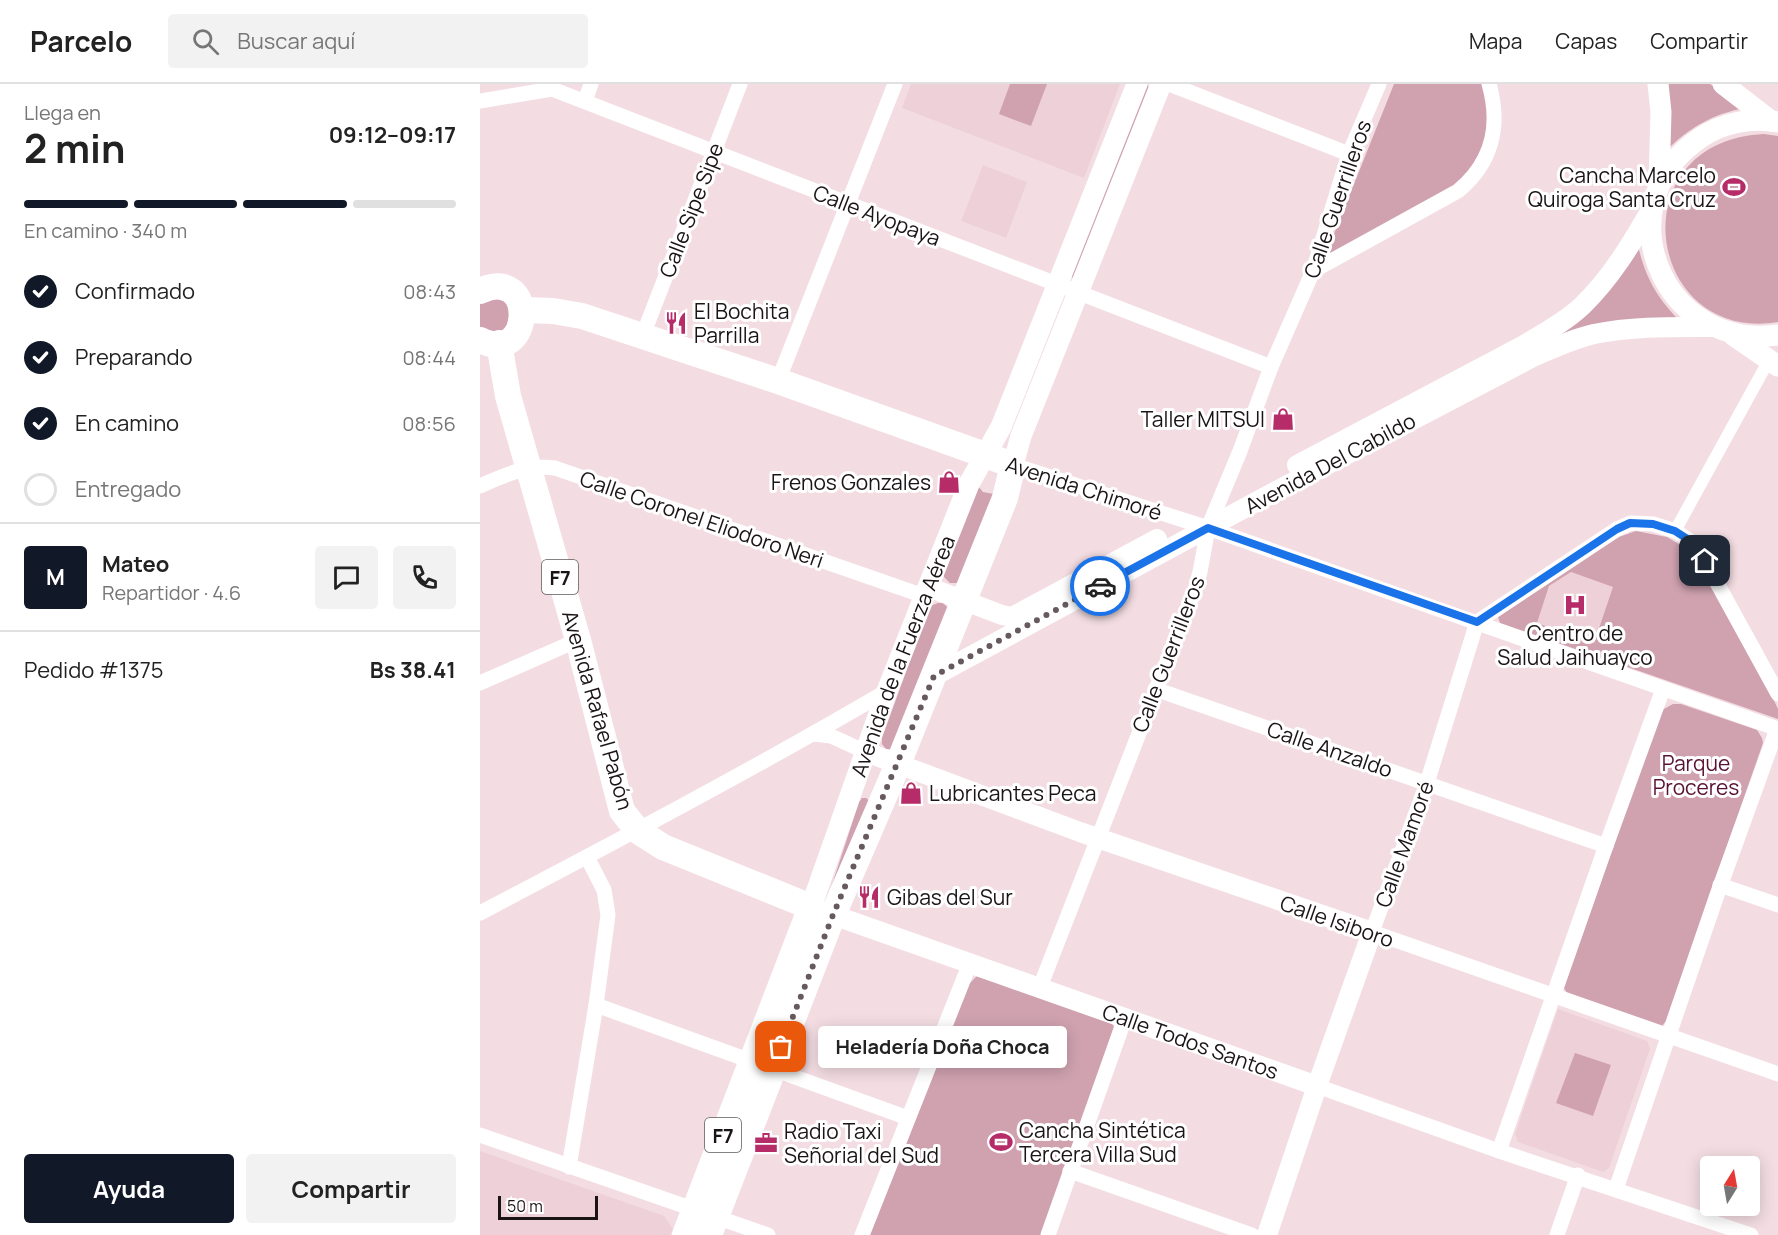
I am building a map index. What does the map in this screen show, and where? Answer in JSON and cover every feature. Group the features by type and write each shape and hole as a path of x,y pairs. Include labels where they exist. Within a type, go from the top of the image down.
{"highway":[{"path":"482,283 509,291 518,299 522,310"},
{"name":"Avenida Chimoré","path":"522,310 568,313 643,335 1013,465"},
{"name":"F7","path":"490,341 507,341 518,332 523,318 522,310"},
{"name":"Avenida Rafael Pabón","path":"490,341 578,640 622,811 638,831"},
{"name":"Avenida de la Fuerza Aérea","path":"685,1235 707,1220 762,1065 822,911 898,764 1005,498 1013,465"},
{"name":"Calle Todos Santos","path":"638,831 686,857 822,911"}],"main road":[{"name":"Avenida de la Fuerza Aérea","path":"822,911 866,752 887,691 969,484 1001,427 1137,84"},
{"name":"Avenida de la Fuerza Aérea","path":"1013,465 1021,436 1161,84"},
{"path":"1658,84 1661,112 1659,186"},
{"path":"1723,84 1774,121"},
{"path":"1774,121 1737,123 1704,135 1678,156 1659,186 1652,208 1650,226 1656,262 1672,294 1698,318 1722,330 1774,363"},
{"path":"1722,330 1753,336 1778,335"}],"street":[{"path":"585,101 591,84"},
{"name":"Calle Sipe Sipe","path":"643,335 740,84"},
{"path":"778,381 895,84"},
{"path":"1169,84 1349,154"},
{"name":"Calle Guerrilleros","path":"1217,508 1271,367 1313,271 1349,154 1379,84"},
{"path":"1313,271 1458,191 1472,180 1482,166 1491,144 1495,119 1494,101 1489,84"},
{"name":"Calle Ayopaya","path":"480,101 552,89 1271,367"},
{"name":"Avenida Del Cabildo","path":"934,676 1198,526 1217,508 1555,327 1580,308 1602,285 1621,260 1652,208"},
{"name":"Avenida Del Cabildo","path":"926,591 1012,617 1560,345 1593,335 1624,330 1722,330"},
{"path":"1675,531 1774,363"},
{"name":"Avenida Chimoré","path":"1013,465 1477,622 1777,729"},
{"name":"Calle Coronel Eliodoro Neri","path":"480,486 509,473 529,468 543,466 555,468 926,591"},
{"path":"1477,622 1617,529 1630,523 1653,524 1675,531 1689,540 1705,561 1778,694"},
{"name":"Calle Guerrilleros","path":"1040,987 1195,590 1200,572 1198,526"},
{"name":"Calle Mamoré","path":"1268,1235 1317,1086 1427,783 1477,622"},
{"path":"480,683 578,640"},
{"name":"Calle Anzaldo","path":"1155,689 1606,846"},
{"path":"1499,1151 1663,689"},
{"path":"480,914 638,831 887,691"},
{"path":"1616,1189 1720,885 1777,729"},
{"path":"814,734 831,736 898,764"},
{"name":"Calle Isiboro","path":"898,764 1098,838 1778,1074"},
{"path":"569,1167 596,1005 608,915 604,890 587,857"},
{"path":"1720,885 1778,905"},
{"name":"Calle Todos Santos","path":"822,911 1499,1151 1578,1175 1751,1235"},
{"path":"862,1235 970,963"},
{"path":"596,1005 908,1118"},
{"path":"1048,1235 1125,1018"},
{"path":"480,1135 707,1220 768,1235"},
{"path":"1070,1172 1252,1235"},
{"path":"1557,1235 1578,1175"}],"shaded area":[{"path":"911,84 1120,84 1084,178 902,108"},
{"path":"983,165 1027,182 1006,238 961,221"},
{"name":"Centro de Salud Jaihuayco","path":"1571,572 1614,587 1594,644 1537,623 1549,586"},
{"path":"1558,1009 1647,1041 1650,1049 1609,1168 1603,1172 1518,1142 1515,1134"},
{"path":"480,1151 664,1216 673,1229 670,1235 480,1235"}],"green space":[{"path":"1010,84 1047,84 1031,126 999,114"},
{"path":"1394,84 1482,84 1488,100 1488,136 1465,180 1324,259"},
{"path":"1665,84 1710,84 1745,108 1712,118 1684,135 1667,150"},
{"path":"1147,85 1149,87 1074,278 1071,277"},
{"path":"1764,134 1778,136 1778,322 1733,321 1699,303 1676,274 1666,239 1669,202 1685,169 1717,145"},
{"path":"1638,246 1654,287 1665,305 1681,322 1544,343"},
{"path":"488,296 512,304 505,333 480,329 480,302"},
{"path":"978,486 983,492 994,494 958,583 950,583 943,573"},
{"name":"Parque Proceres","path":"1636,531 1667,537 1689,552 1705,574 1769,690 1778,709 1778,719 1500,623 1498,617 1619,537","holes":["1571,572 1613,587 1594,643 1537,623 1549,586"]},
{"path":"943,603 949,609 892,749 886,749 882,744 882,738 930,606"},
{"name":"Parque Proceres","path":"1673,704 1681,704 1757,730 1763,743 1666,1021 1662,1026 1567,993 1564,988 1658,719 1662,710"},
{"path":"862,798 870,801 829,894 859,802"},
{"name":"Cancha Sintética Tercera Villa Sud","path":"977,976 1111,1021 1114,1027 1042,1235 870,1235 969,984"},
{"path":"1575,1053 1611,1065 1593,1116 1556,1103"}],"way so far":[{"path":"781,1047 833,915 934,676 1100,586"}],"place":[{"name":"Cancha Marcelo Quiroga Santa Cruz","path":"1734,187"},
{"name":"El Bochita Parrilla","path":"676,323"},
{"name":"Taller MITSUI","path":"1283,419"},
{"name":"Frenos Gonzales","path":"949,482"},
{"name":"Centro de Salud Jaihuayco","path":"1575,605"},
{"name":"Lubricantes Peca","path":"911,793"},
{"name":"Gibas del Sur","path":"869,897"},
{"name":"Heladería Doña Choca","path":"781,1047"},
{"name":"Cancha Sintética Tercera Villa Sud","path":"1001,1142"},
{"name":"Radio Taxi Señorial del Sud","path":"766,1143"}],"route":[{"path":"1100,586 1208,528 1477,622 1617,529 1630,523 1653,524 1675,531 1689,540 1705,561"}]}
